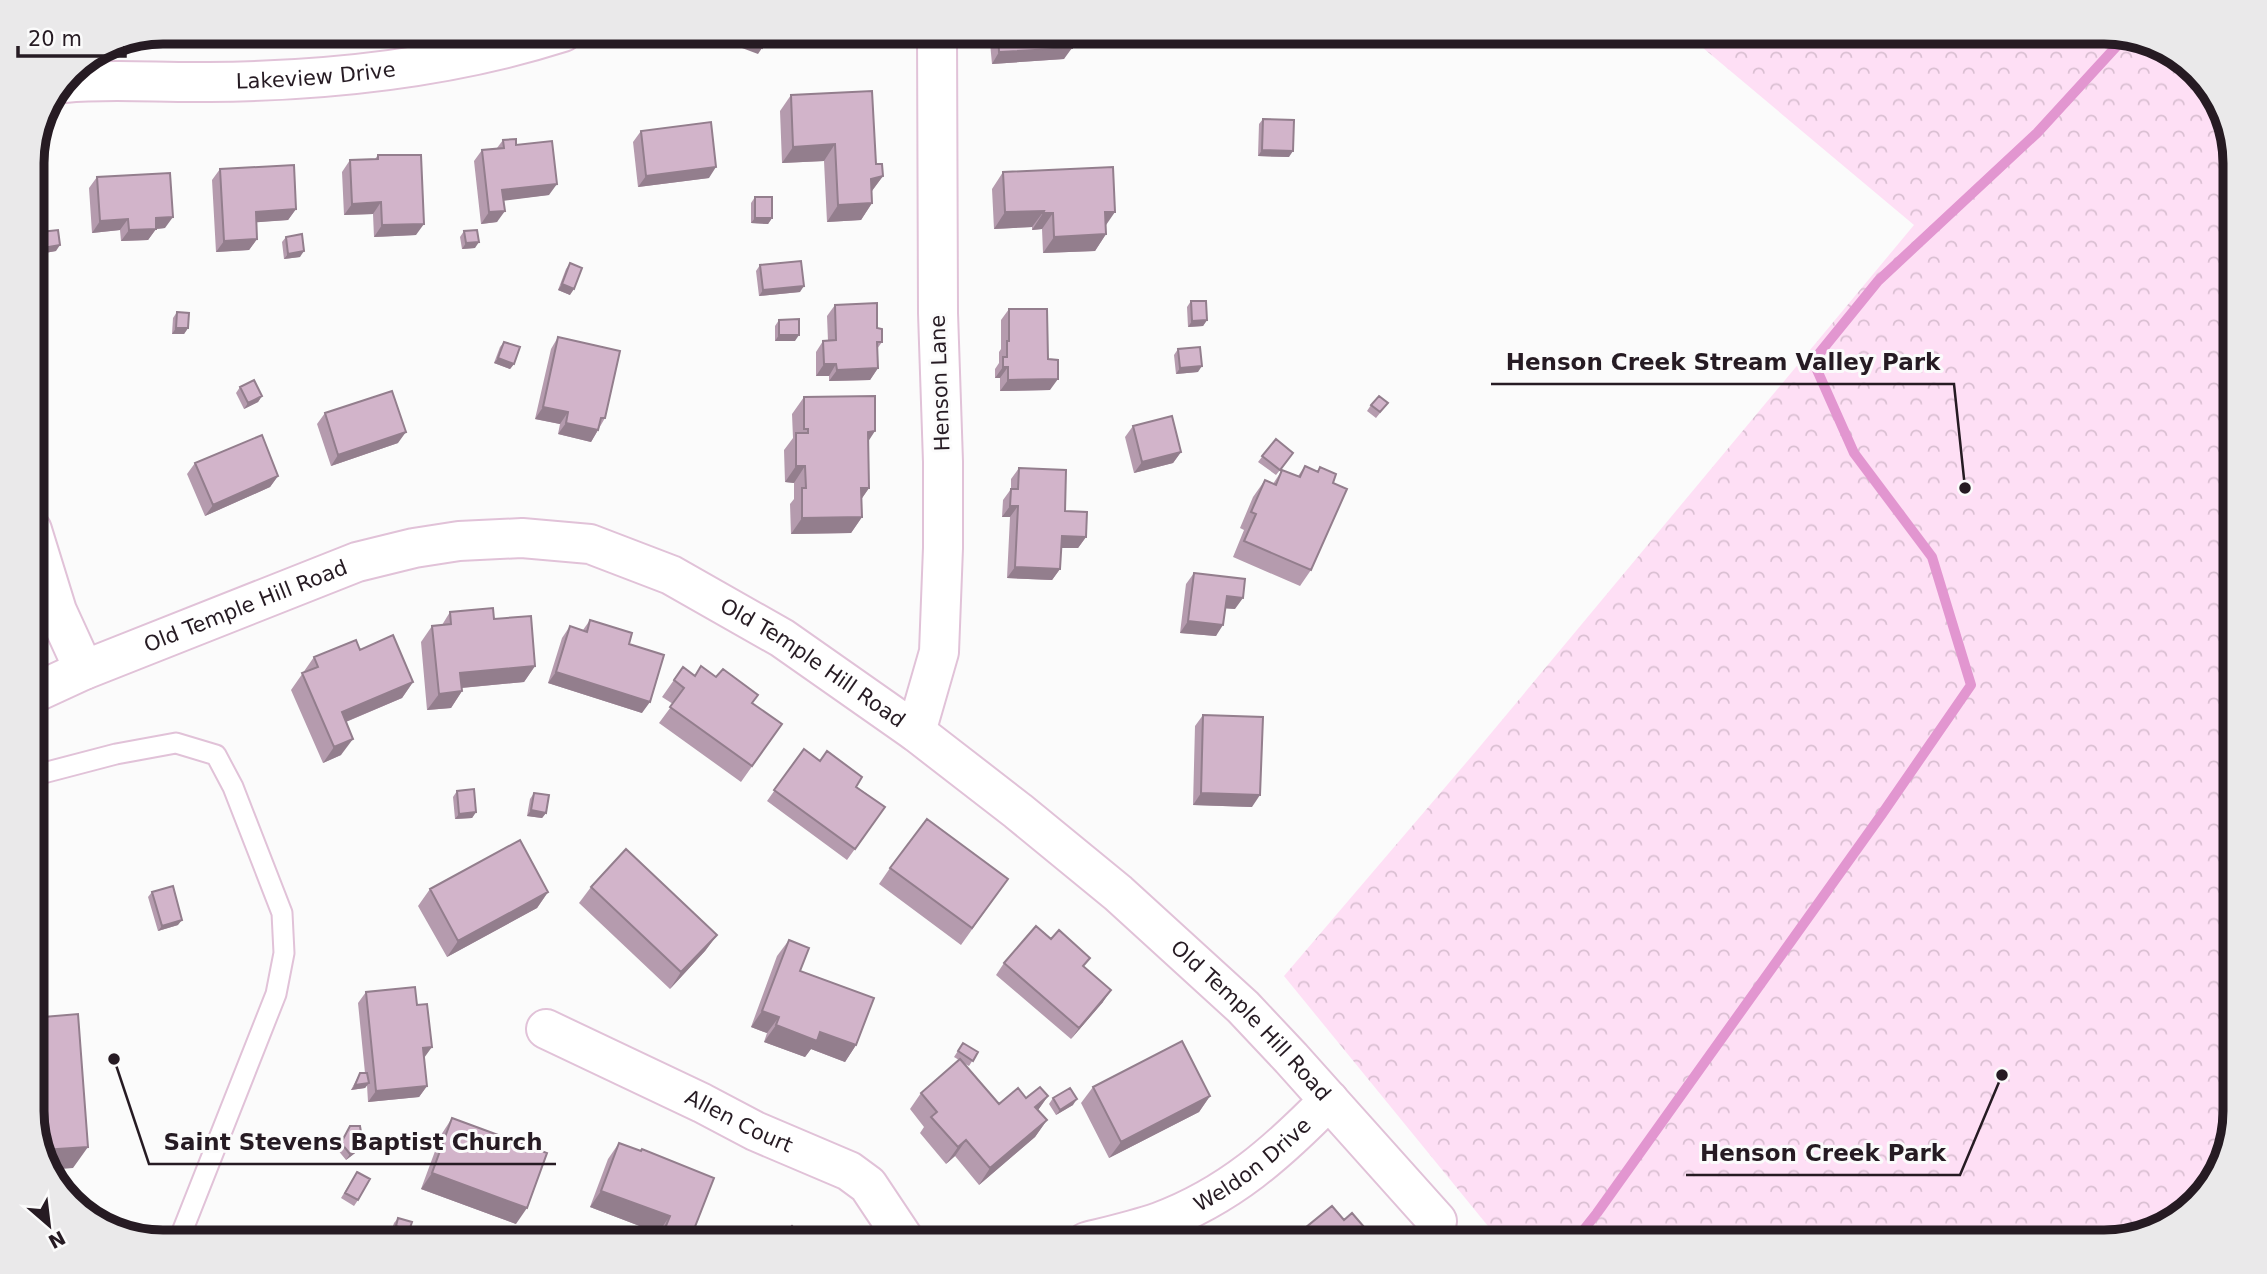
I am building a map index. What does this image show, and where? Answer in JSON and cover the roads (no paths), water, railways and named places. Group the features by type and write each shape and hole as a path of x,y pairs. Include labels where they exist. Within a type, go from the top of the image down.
{"street":[{"name":"Lakeview Drive","path":"75,83 303,79 440,61 526,44"},
{"name":"Henson Lane","path":"916,732 939,652 943,548 938,313 937,44"},
{"name":"Old Temple Hill Road","path":"44,688 84,670 357,562 414,548 458,541 522,538 590,544 671,575 782,638 916,732 1118,893 1243,1007 1437,1222"},
{"path":"44,569 57,611 84,670"},
{"name":"Allen Court","path":"546,1029 755,1131 849,1171 868,1185 898,1230"},
{"name":"Weldon Drive","path":"1130,1230 1160,1222 1210,1198 1251,1173 1288,1142 1329,1100"}],"lane":[{"path":"44,773 116,754 176,743 216,755 233,787 282,913 284,953 276,994 183,1230"}],"waterway":[{"path":"1584,1230 1882,814 1971,685 1932,557 1854,453 1813,361 1878,281 2037,133 2118,45"}],"place":[{"name":"Henson Creek Stream Valley Park","path":"1965,488"},
{"name":"Saint Stevens Baptist Church","path":"114,1059"},
{"name":"Henson Creek Park","path":"2002,1075"}]}
